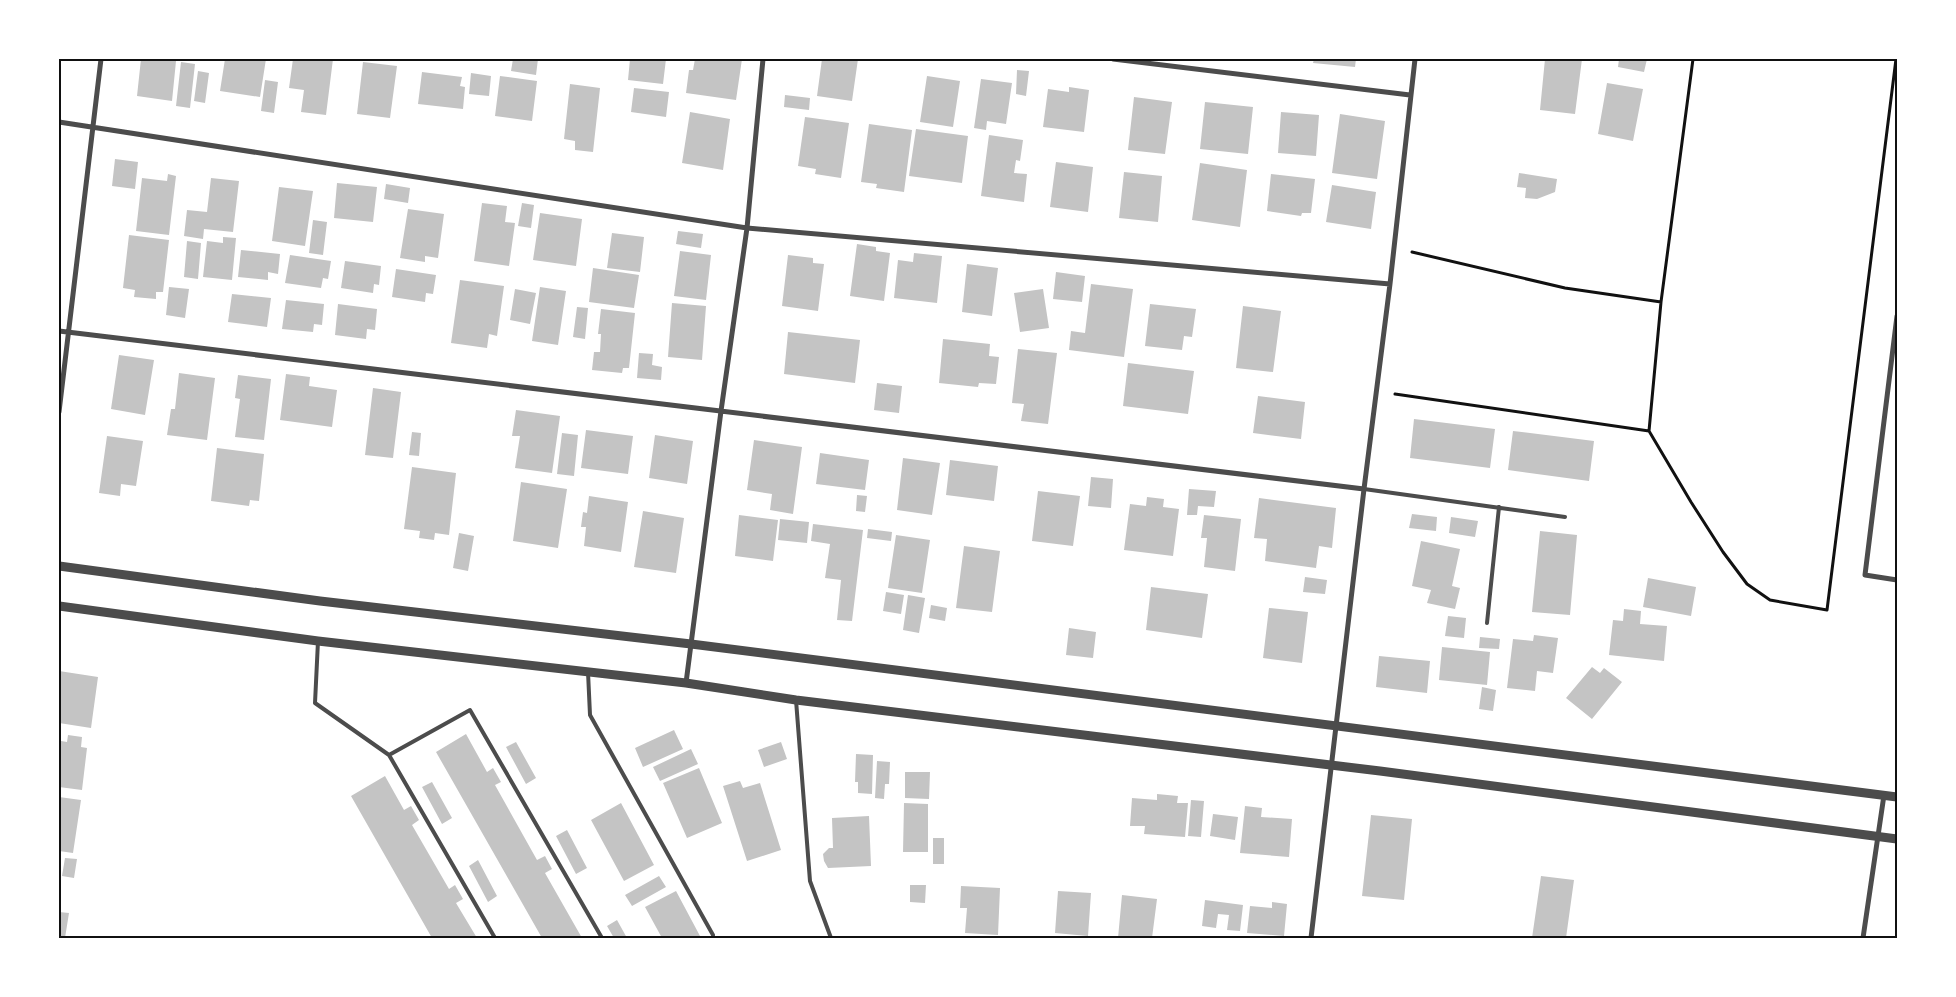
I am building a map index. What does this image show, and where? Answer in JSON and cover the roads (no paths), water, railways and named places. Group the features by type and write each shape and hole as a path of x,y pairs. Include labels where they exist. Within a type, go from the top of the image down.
{"street":[{"path":"59,412 101,59"},
{"path":"686,683 747,228 764,59"},
{"path":"1113,59 1410,95"},
{"path":"1311,938 1390,284 1415,59"},
{"path":"59,122 747,228 1390,284"},
{"path":"1897,316 1895,364 1865,575 1897,580"},
{"path":"59,331 1364,489"},
{"path":"59,566 320,601 691,644 1897,797"},
{"path":"59,606 318,641 686,683 796,700 1331,766 1897,839"},
{"path":"1863,938 1884,795"}],"lane":[{"path":"1364,489 1564,517"},
{"path":"1486,623 1498,508"},
{"path":"318,641 315,703 389,755 495,938"},
{"path":"588,672 590,715 713,934"},
{"path":"796,700 810,881 831,938"},
{"path":"389,755 470,710 602,938"}]}
